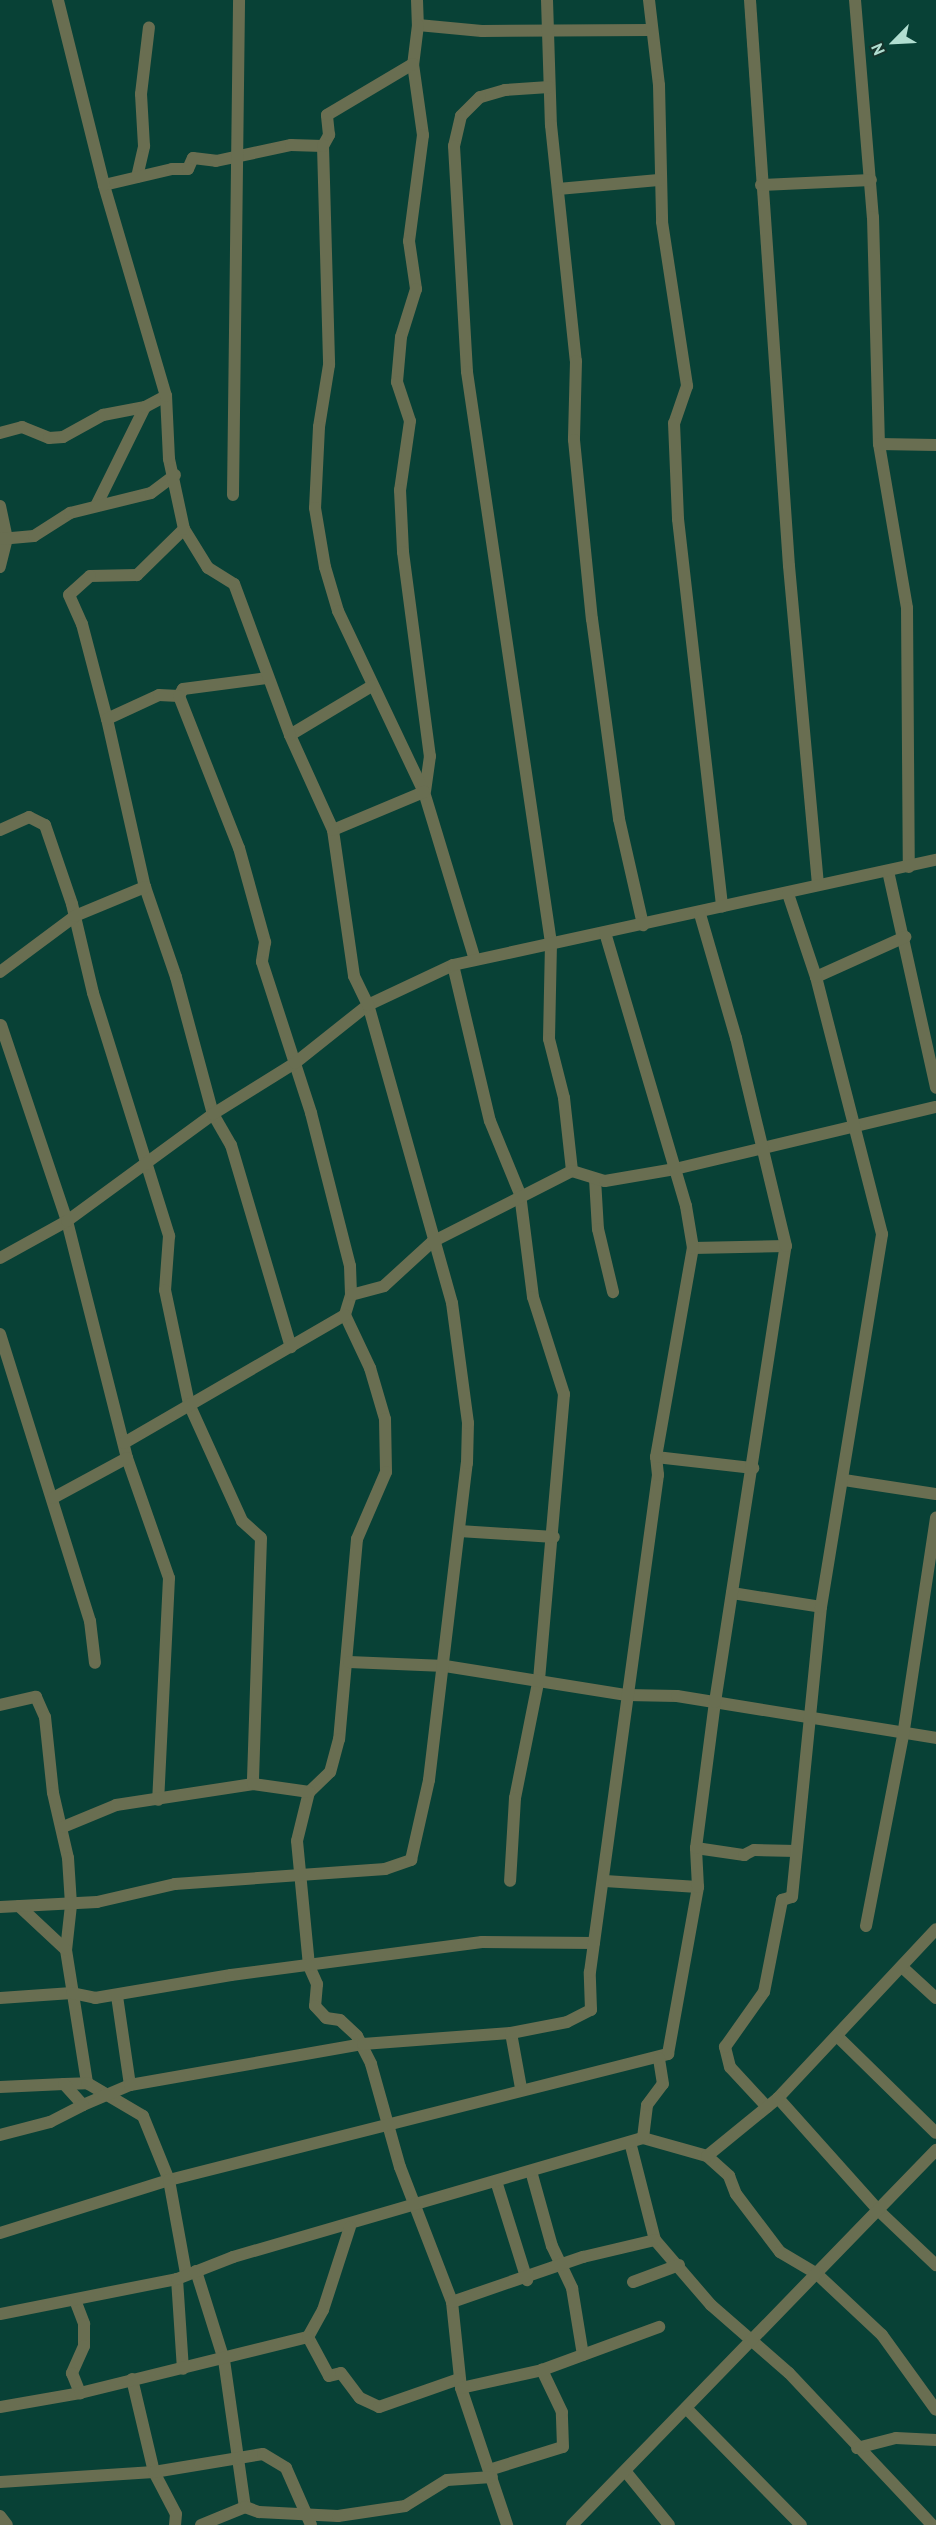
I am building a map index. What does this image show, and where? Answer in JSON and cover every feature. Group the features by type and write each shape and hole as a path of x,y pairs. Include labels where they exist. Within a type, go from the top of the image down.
{"street":[{"path":"0,1907 71,1905 175,1884 385,1869 411,1860 423,1814 445,1666 468,1423 452,1303 432,1242 368,1005 354,976 333,830 290,735 234,584 208,568 184,529 175,475 169,459 166,396 104,185 58,0"},
{"path":"233,495 239,0"},
{"path":"417,0 418,25 413,64 423,135 409,241 416,289 401,337 397,382 410,421 400,490 403,552 430,756 424,792"},
{"path":"547,0 549,87 576,361 574,440 592,619 619,819 643,925"},
{"path":"649,0 659,85 659,180 687,386 674,423 678,519 722,907"},
{"path":"750,0 761,185 818,882"},
{"path":"855,0 871,180 879,444 908,608 909,867"},
{"path":"418,25 482,31 651,30"},
{"path":"137,177 144,146 141,94 149,27"},
{"path":"413,64 327,115 329,135 323,146 328,365 319,427 315,508 338,611 424,792 474,957"},
{"path":"549,87 480,97 461,116 454,147 473,427 508,636 517,722 551,944 549,1039 564,1098 572,1171"},
{"path":"104,185 188,169 193,158 216,161 291,145 323,146"},
{"path":"558,189 659,180"},
{"path":"761,185 871,180"},
{"path":"1,435 22,427 49,438 63,437 103,415 145,407 166,396"},
{"path":"96,506 145,407"},
{"path":"879,444 936,445"},
{"path":"4,539 34,536 70,513 150,493 175,475"},
{"path":"0,506 4,539 0,567"},
{"path":"184,529 137,575 90,576 69,595 82,624 108,719 145,887 176,977 213,1114 231,1145 291,1347"},
{"path":"179,696 183,689 268,678"},
{"path":"290,735 372,686"},
{"path":"108,719 159,695 179,696"},
{"path":"179,696 239,848 265,942 262,962 295,1063 350,1266 351,1295 345,1315 370,1368 386,1433 386,1472 357,1539 349,1662 330,1772 309,1792 297,1841 309,1966 317,1984 315,2006 327,2018 340,2020 363,2043 390,2121 400,2168 417,2205 452,2302 460,2384 507,2525"},
{"path":"333,830 424,792"},
{"path":"0,830 29,817 45,825 75,916 93,993 169,1236 165,1290 189,1404 242,1521 261,1538 253,1784"},
{"path":"0,1258 67,1221 147,1165 213,1114 295,1063 368,1005 453,965 474,957 551,944 788,894 818,882 909,867 936,860"},
{"path":"888,870 936,1088"},
{"path":"0,972 75,916 145,887"},
{"path":"766,2107 730,2067 724,2047 764,1992 782,1900 792,1897 807,1720 821,1607 844,1480 882,1234 816,977 788,894"},
{"path":"0,2233 169,2180 520,2088 659,2058 670,2050 698,1887 696,1848 715,1702 786,1246 758,1146 736,1038 700,914"},
{"path":"0,2135 50,2122 105,2094 130,2085 363,2043 511,2033 567,2022 591,2010 594,1943 605,1881 627,1695 658,1475 656,1457 693,1248 675,1169 605,933"},
{"path":"816,977 904,937"},
{"path":"453,965 490,1121 520,1194 533,1297 564,1394 554,1537 539,1678 515,1798 510,1881"},
{"path":"1,1025 67,1221 127,1458 170,1578 158,1800"},
{"path":"351,1295 384,1286 432,1242 520,1194 572,1171 595,1179 675,1169 758,1146 936,1107"},
{"path":"595,1179 595,1208 613,1292"},
{"path":"693,1248 786,1246"},
{"path":"124,1443 345,1315"},
{"path":"0,1334 90,1621 95,1663"},
{"path":"656,1457 753,1468"},
{"path":"53,1498 127,1458"},
{"path":"844,1480 936,1494"},
{"path":"866,1926 903,1736 936,1517"},
{"path":"459,1531 554,1537"},
{"path":"732,1593 821,1607"},
{"path":"349,1662 445,1666 539,1678 627,1695 715,1702 903,1736 936,1738"},
{"path":"0,1705 36,1697 45,1717 53,1793 63,1827 71,1905 66,1950 87,2083"},
{"path":"63,1827 116,1805 253,1784 309,1792"},
{"path":"696,1848 744,1855 754,1850 796,1851"},
{"path":"605,1881 698,1887"},
{"path":"19,1906 66,1950"},
{"path":"707,2156 778,2098 838,2037 936,1929"},
{"path":"0,1998 72,1993 95,1998 117,1996 482,1942 594,1943"},
{"path":"902,1966 936,1998"},
{"path":"117,1996 130,2085"},
{"path":"511,2033 520,2088"},
{"path":"838,2037 936,2133"},
{"path":"659,2058 663,2085 647,2105 637,2140 655,2240 679,2265 711,2305 755,2340 932,2525"},
{"path":"0,2087 87,2083 143,2116 169,2180 186,2274 183,2369"},
{"path":"64,2084 83,2105"},
{"path":"778,2098 879,2211 936,2265"},
{"path":"0,2313 75,2300 186,2274 637,2140 707,2156 729,2176 736,2194 780,2252 817,2274 882,2335 936,2410"},
{"path":"572,2525 755,2340 778,2310 817,2274 936,2150"},
{"path":"531,2171 579,2315 583,2355"},
{"path":"496,2181 527,2280"},
{"path":"0,2408 80,2393 132,2379 224,2360 308,2337 322,2310 350,2227"},
{"path":"452,2302 655,2240"},
{"path":"633,2282 679,2265"},
{"path":"186,2274 224,2360 245,2507"},
{"path":"75,2300 84,2324 84,2346 72,2373 80,2393"},
{"path":"308,2337 329,2376 341,2373 360,2398 379,2407 460,2384 542,2370 659,2327"},
{"path":"201,2525 245,2507 260,2512 338,2516 405,2506 447,2480 490,2474 562,2447 562,2412 542,2370"},
{"path":"132,2379 154,2472 176,2514 175,2525"},
{"path":"686,2408 801,2525"},
{"path":"857,2448 896,2438 936,2440"},
{"path":"0,2482 154,2472 240,2461 262,2454 273,2457 286,2468 311,2525"},
{"path":"626,2472 669,2525"},
{"path":"0,2516 7,2525"}]}
